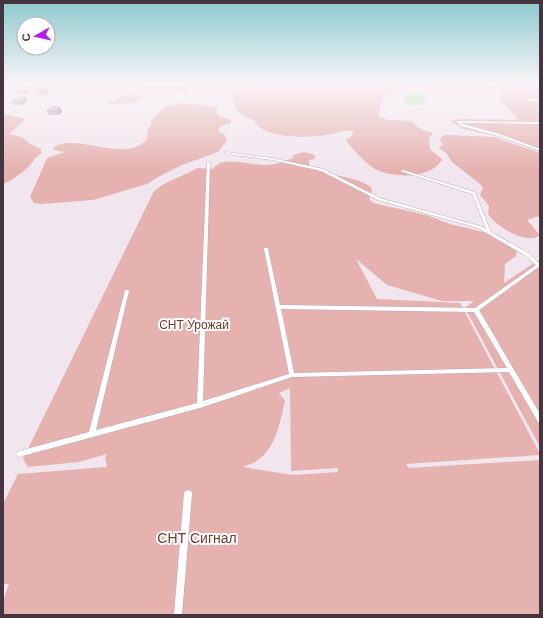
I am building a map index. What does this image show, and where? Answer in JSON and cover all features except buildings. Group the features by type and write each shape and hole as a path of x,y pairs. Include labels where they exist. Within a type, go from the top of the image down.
{"lane":[{"path":"540,123 458,122 462,126 499,135 540,150"},
{"path":"226,153 272,159 322,170 379,199 479,227 528,255 539,265 476,310 278,307"},
{"path":"200,405 208,162"},
{"path":"402,171 474,193 489,232"},
{"path":"266,249 292,375"},
{"path":"92,434 127,291"},
{"path":"476,310 540,420"},
{"path":"19,454 200,405 292,375 511,370"},
{"path":"178,615 188,493"}],"green space":[{"path":"159,113 217,113 219,116 231,120 231,123 221,126 218,131 225,135 227,141 218,152 182,165 147,184 93,200 41,204 34,203 30,197 47,158 65,152 54,150 53,148 62,144 74,143 113,149 126,149 138,146 147,139 148,129 152,124 151,120"},
{"path":"240,113 379,113 379,117 388,120 411,121 422,130 433,133 429,138 430,149 443,160 435,167 421,174 390,174 374,168 351,147 346,140 352,136 353,131 308,137 286,136 266,131 254,120"},
{"path":"512,113 540,113 540,152 497,136 463,129 450,121 462,119 518,120"},
{"path":"3,114 23,118 25,120 9,134 22,137 29,143 41,149 41,154 35,158 21,173 7,183 3,184"},
{"path":"442,136 494,137 540,153 540,216 527,220 540,235 535,238 520,236 504,229 492,219 488,214 489,206 480,195 483,188 452,162 446,153 439,148 443,144 440,141"},
{"path":"304,152 315,155 315,159 309,160 310,167 325,173 357,180 371,187 372,191 369,199 373,203 426,215 450,224 496,235 505,239 517,249 516,256 505,264 504,283 540,259 540,447 465,308 474,301 442,301 387,285 356,259 377,299 460,303 540,454 406,464 409,468 540,460 540,615 3,615 3,601 9,584 3,584 3,504 18,474 107,467 105,458 107,454 79,462 28,467 23,459 154,191 162,185 198,168 213,169 223,162 230,161 269,165 293,158 293,155","holes":["290,388 291,471 338,468 338,472 292,475 243,467 254,463 268,450 276,435 285,401 279,393"]}],"park label":[{"name":"СНТ Урожай","path":"194,325"},
{"name":"СНТ Сигнал","path":"197,538"}]}
